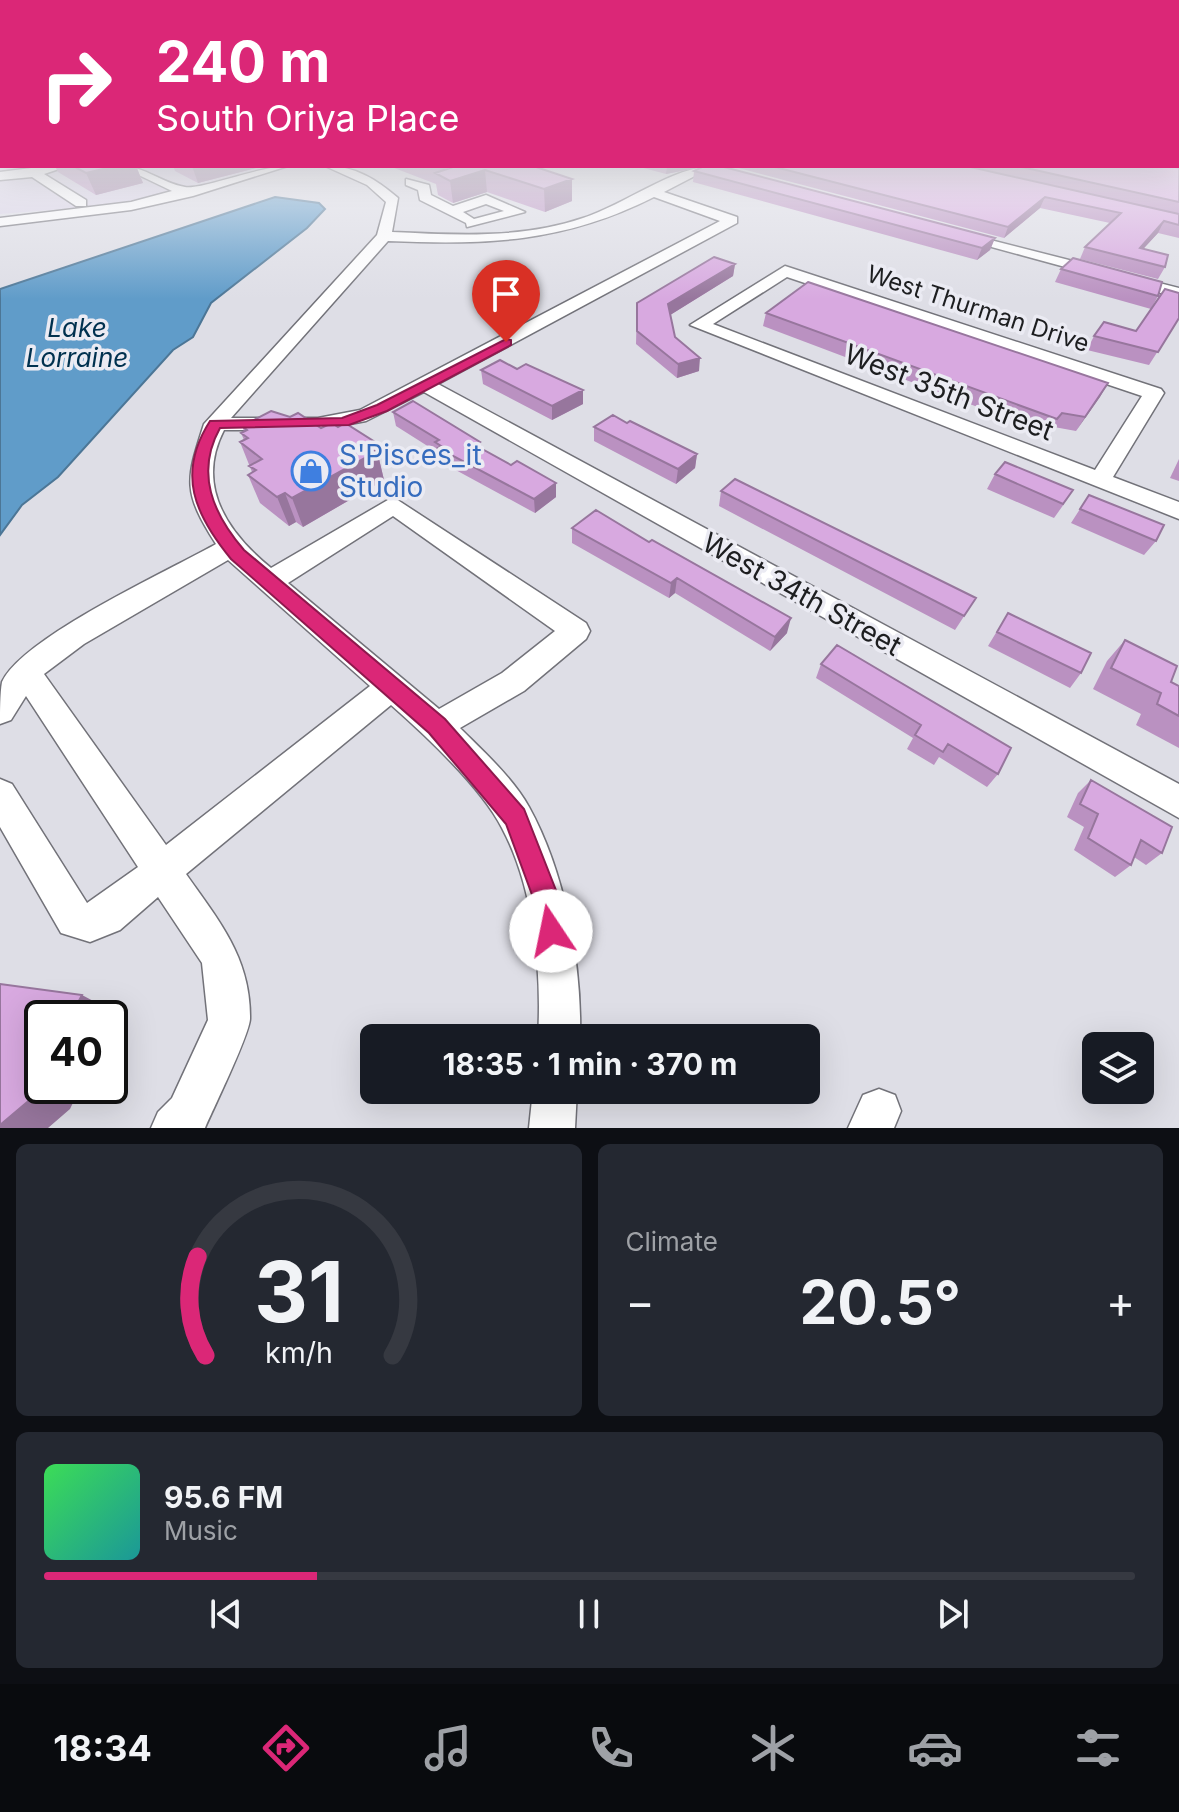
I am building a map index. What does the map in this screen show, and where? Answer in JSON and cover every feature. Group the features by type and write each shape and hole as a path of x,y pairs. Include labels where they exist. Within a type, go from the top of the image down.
{"street":[{"path":"66,194 81,203"},
{"path":"0,222 131,194"},
{"path":"0,210 40,213 121,208 185,194"},
{"path":"387,194 393,201 393,215 384,236 215,424 203,445 199,469 201,490 215,527 231,547 437,726 516,817 548,903 560,1024"},
{"path":"423,194 472,224 518,212 488,199 452,211"},
{"path":"384,236 471,240 525,236 573,226 647,194"},
{"path":"215,424 344,422 382,408 732,220 656,194"},
{"path":"471,240 472,224"},
{"path":"951,232 1179,293"},
{"name":"West Thurman Drive","path":"699,325 785,271 1154,393 1100,480"},
{"name":"West 35th Street","path":"699,325 1179,511"},
{"name":"West 34th Street","path":"425,385 1179,802"},
{"path":"269,582 393,505 576,631 513,682 437,726"},
{"path":"0,711 25,671 74,636 231,547"},
{"path":"25,671 221,957 229,1021 188,1114 174,1128"},
{"path":"0,795 75,919 90,923 106,916 391,687"},
{"path":"552,1128 554,1104"}],"shaded area":[{"path":"0,194 171,194 113,205 0,214"}],"water":[{"name":"Lake Lorraine","path":"275,197 319,203 325,209 307,228 211,303 193,337 173,350 58,477 22,505 0,535 0,289"}],"building":[{"path":"779,194 826,194 995,238 982,248"},
{"path":"878,194 1089,194 1179,214 1179,225 1164,221 1140,248 1168,255 1165,267 1085,247 1121,213 1045,197 1008,227"},
{"path":"1141,194 1179,194 1179,202"},
{"path":"714,257 735,264 668,304 675,337 700,358 678,364 637,331 637,303"},
{"path":"1073,258 1162,282 1158,296 1061,269"},
{"path":"808,282 1108,383 1085,417 1062,413 1057,419 766,313"},
{"path":"1165,289 1179,293 1179,318 1158,352 1094,336 1104,322 1136,331"},
{"path":"500,360 517,369 526,364 583,390 552,406 481,370"},
{"path":"413,401 480,442 475,445 511,465 517,461 556,483 534,499 438,448 441,446 435,442 439,440 393,412"},
{"path":"271,411 290,417 298,413 321,428 332,423 338,427 345,423 375,442 368,446 376,452 292,498 285,493 277,497 248,475 256,470 249,466 262,459 240,442 248,438 241,433 247,430 242,426"},
{"path":"613,415 697,454 678,469 594,427"},
{"path":"1005,462 1073,490 1063,504 995,474"},
{"path":"735,479 976,598 964,616 721,491"},
{"path":"1089,495 1164,525 1156,541 1080,509"},
{"path":"596,510 791,618 775,637 677,578 671,583 572,528"},
{"path":"1008,613 1091,653 1081,673 997,632"},
{"path":"1125,640 1177,666 1171,682 1179,686 1179,716 1157,704 1161,693 1111,668"},
{"path":"837,645 1011,748 998,774 948,744 943,752 915,735 921,725 821,664"},
{"path":"1091,780 1172,827 1162,853 1141,840 1131,865 1088,838 1098,814 1080,804"},
{"path":"0,984 82,995 79,1000 24,1000 25,1104 0,1125"}],"place":[{"name":"S'Pisces_it Studio","path":"311,471"}],"route":[{"path":"506,342 382,408 344,422 215,424 203,445 199,469 201,490 215,527 238,555 437,726 468,758 516,817 548,903 551,931"}]}
